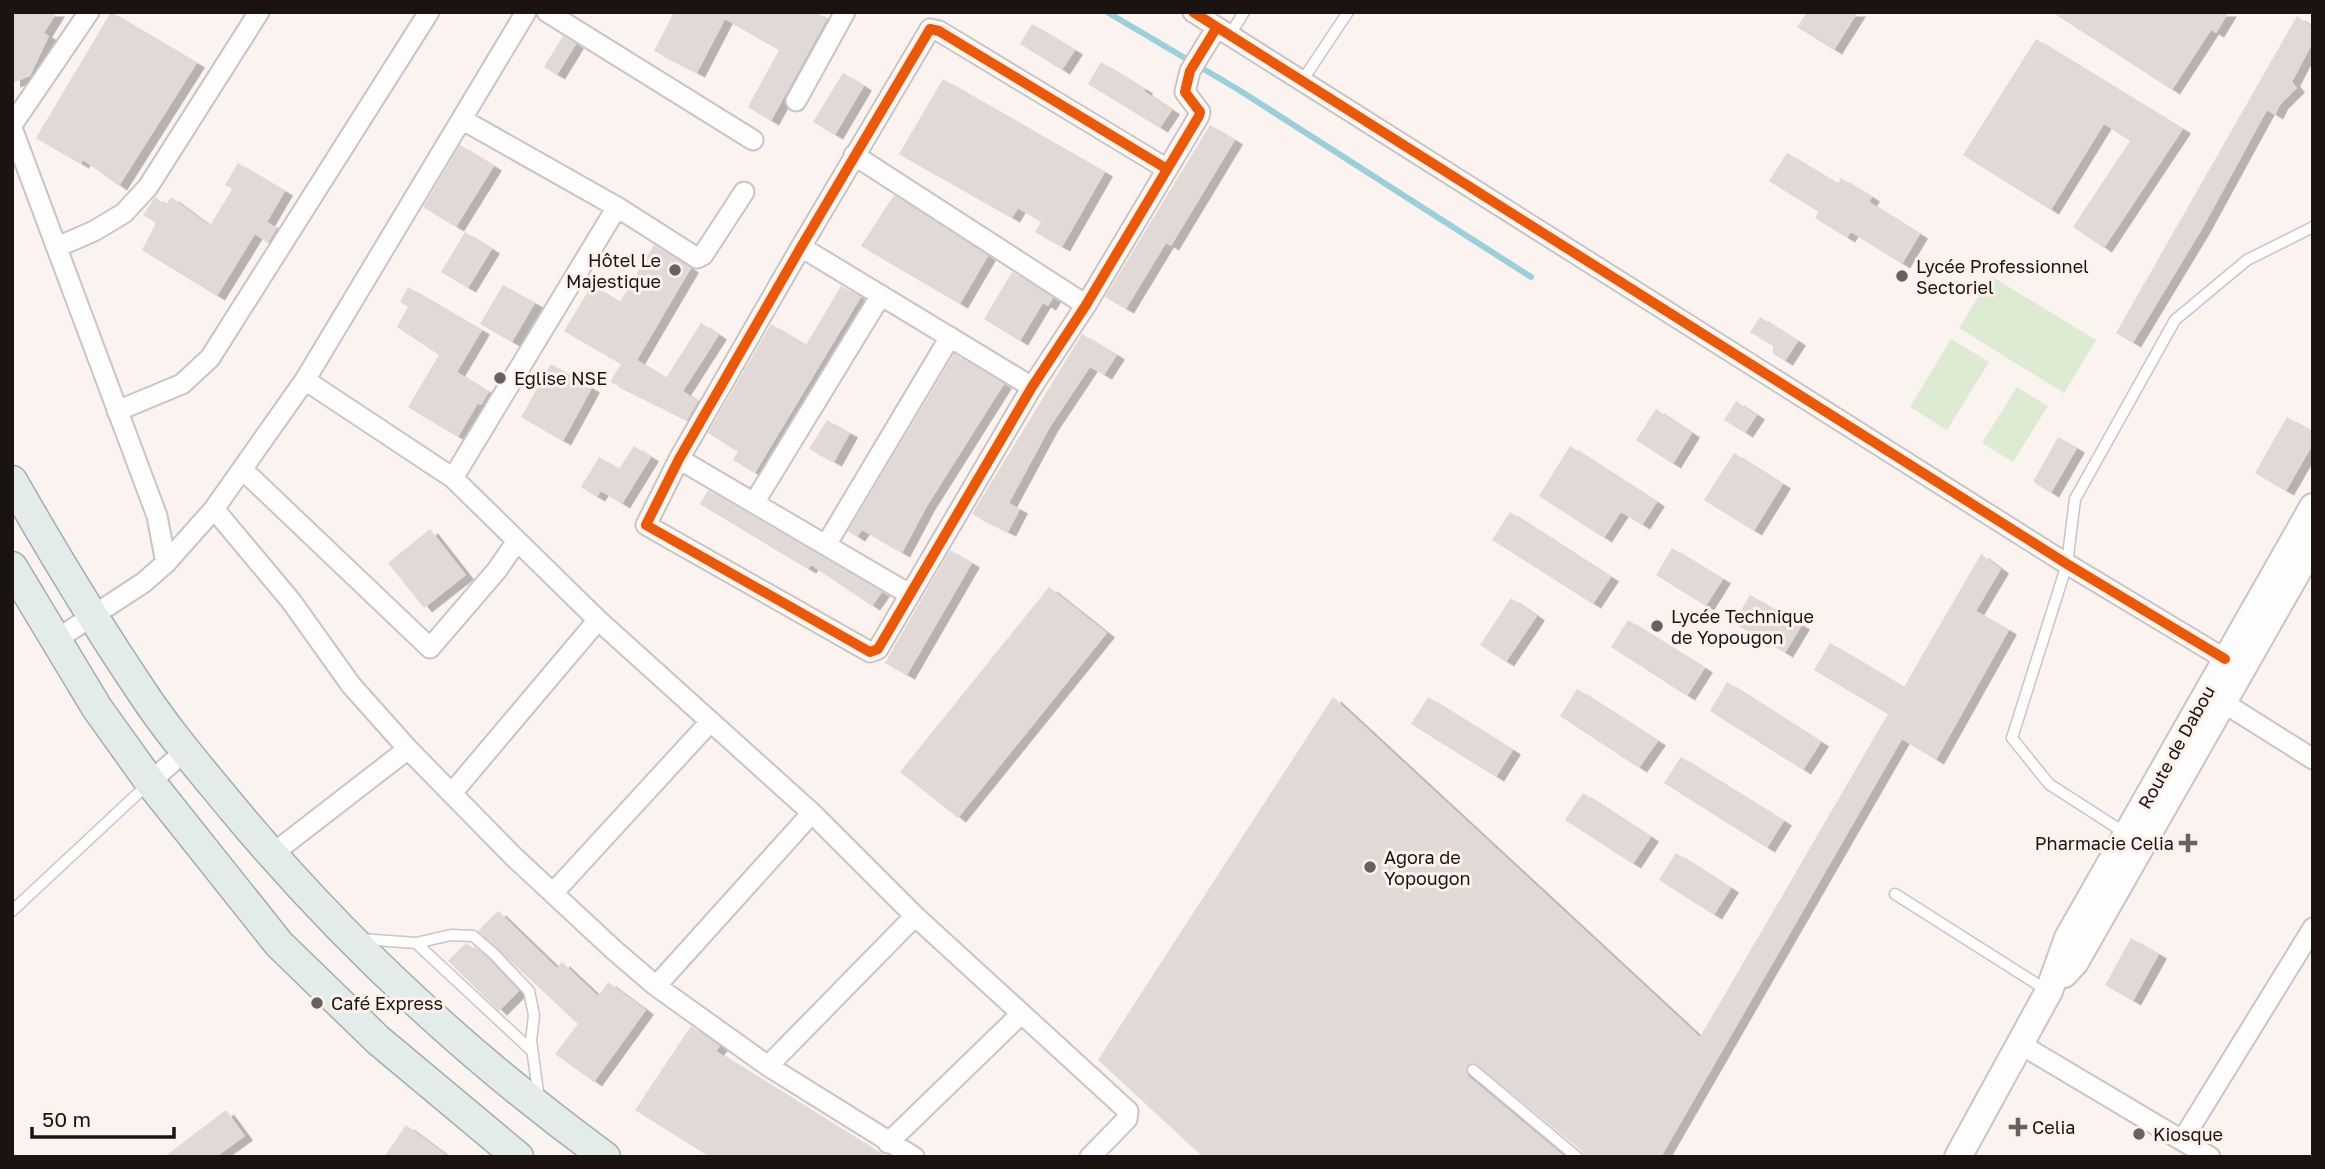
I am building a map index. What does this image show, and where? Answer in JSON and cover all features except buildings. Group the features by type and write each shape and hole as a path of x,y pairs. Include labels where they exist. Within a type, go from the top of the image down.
{"main road":[{"path":"12,481 140,689 185,751 271,855 347,937 425,1013 541,1110 606,1157"},
{"path":"12,567 54,641 97,708 150,782 279,944 377,1040 505,1151"}],"street":[{"path":"89,12 12,127 157,516 166,563"},
{"path":"57,247 94,231 124,213 148,187 259,12"},
{"path":"117,411 183,384 210,358 429,12"},
{"path":"54,641 143,583 166,563 214,509 305,380 526,12"},
{"path":"547,12 753,140"},
{"path":"796,101 845,12"},
{"path":"1193,12 2067,564 2225,659"},
{"path":"1167,169 933,28 930,29 854,155 679,459 646,521 649,527 870,652 883,643 909,594 1032,387 1086,305 1167,169 1199,113 1186,96 1195,64 1223,31"},
{"path":"463,120 617,207 697,258 703,255 744,192"},
{"path":"854,155 1086,305"},
{"path":"453,478 617,207"},
{"path":"801,247 1032,387"},
{"path":"754,503 881,295"},
{"path":"826,545 950,337"},
{"path":"305,380 453,478 598,620 812,813 915,916 1128,1111 1127,1119 1090,1157"},
{"path":"679,459 909,594"},
{"path":"242,469 430,648 497,570 517,541"},
{"name":"Route de Dabou","path":"1958,1157 2049,991 2068,938 2313,506"},
{"path":"214,509 291,601 351,685 408,749 553,893 656,986 768,1066 914,1157"},
{"name":"Route de Dabou","path":"2049,991 2075,962 2313,544"},
{"path":"452,793 598,620"},
{"path":"2224,703 2313,759"},
{"path":"553,893 710,722"},
{"path":"271,855 408,749"},
{"path":"150,782 185,751"},
{"path":"656,986 812,813"},
{"path":"768,1066 915,916"},
{"path":"2183,1139 2313,928"},
{"path":"888,1143 1021,1014"},
{"path":"2020,1044 2210,1157"}],"lane":[{"path":"1223,31 1244,12"},
{"path":"1302,81 1348,12"},
{"path":"2127,834 2049,784 2012,738 2040,641 2067,564 2070,522 2081,486 2175,320 2248,260 2313,227"},
{"path":"12,911 150,782"},
{"path":"1895,894 2049,991"},
{"path":"347,937 416,943 452,936 473,936 494,954 529,991 534,1014 532,1051 541,1110"},
{"path":"416,943 532,1051"},
{"path":"1473,1070 1577,1157"}],"green space":[{"path":"1991,276 2096,340 2064,393 1959,328"},
{"path":"1951,339 1989,362 1947,430 1910,407"},
{"path":"2017,387 2048,406 2013,462 1982,443"}],"waterway":[{"path":"1107,12 1239,90 1531,277"}],"cycle path":[{"path":"1193,12 2067,564 2225,659"},
{"path":"1167,169 939,31 930,29 679,459 646,525 870,652 878,649 1032,387 1086,305 1199,116 1200,112 1185,92 1190,71 1217,27"}],"place":[{"name":"Hôtel Le Majestique","path":"675,270"},
{"name":"Lycée Professionnel Sectoriel","path":"1902,276"},
{"name":"Eglise NSE","path":"500,378"},
{"name":"Lycée Technique de Yopougon","path":"1657,626"},
{"name":"Pharmacie Celia","path":"2188,843"},
{"name":"Agora de Yopougon","path":"1370,867"},
{"name":"Café Express","path":"317,1003"},
{"name":"Celia","path":"2018,1127"},
{"name":"Kiosque","path":"2139,1134"}]}
